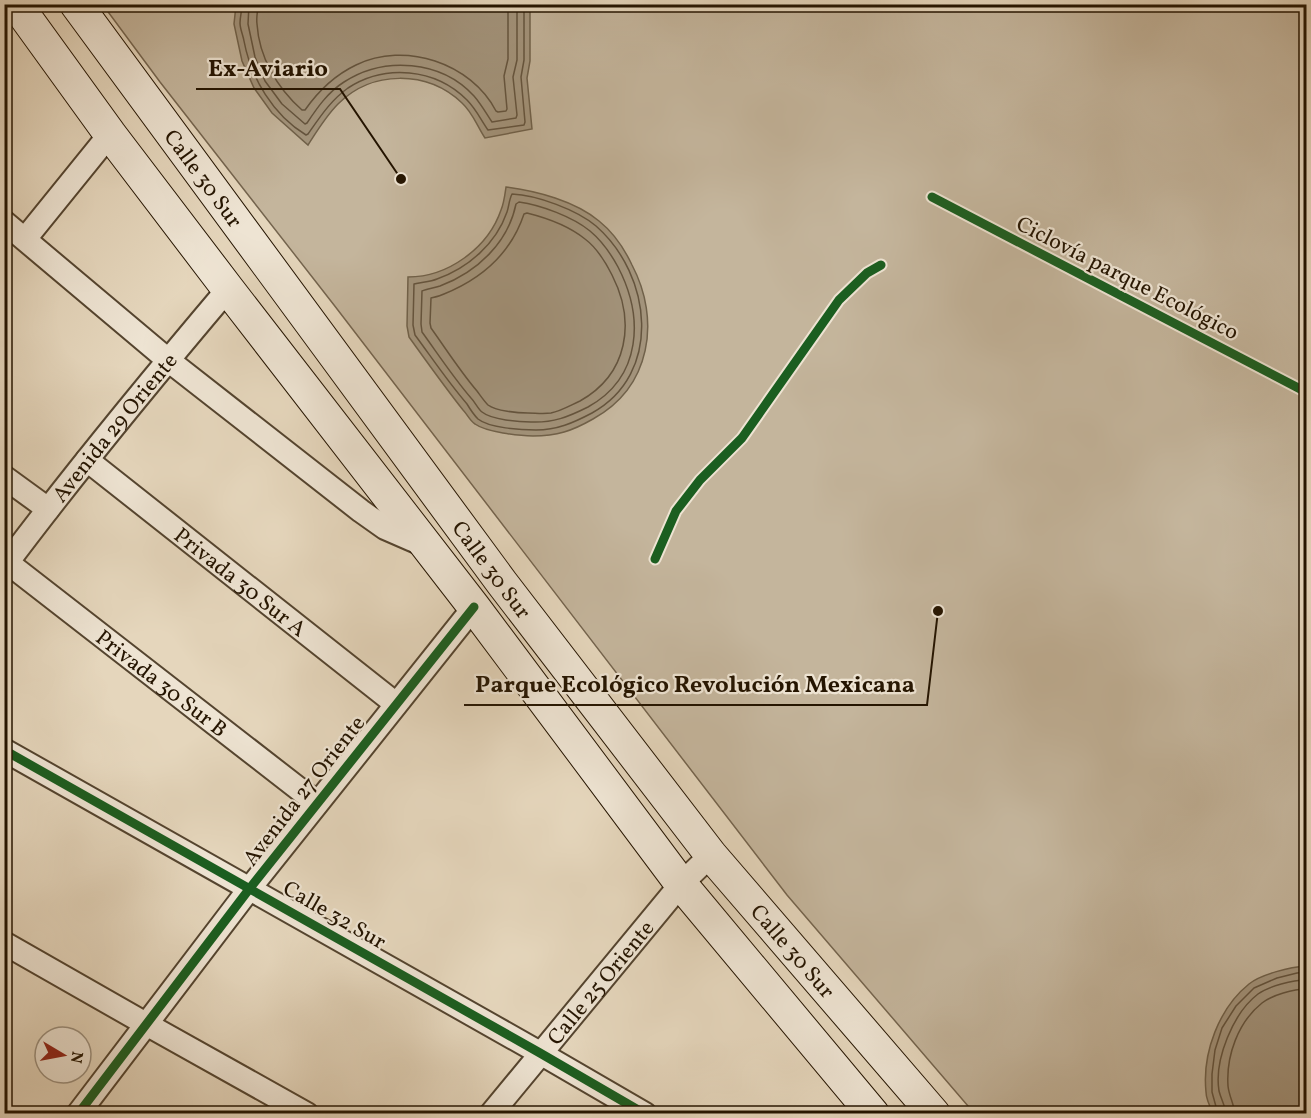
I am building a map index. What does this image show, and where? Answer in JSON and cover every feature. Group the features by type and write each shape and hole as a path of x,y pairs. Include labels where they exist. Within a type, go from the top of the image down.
{"main road":[{"name":"Calle 30 Sur","path":"16,4 110,134 474,607 681,884 873,1113"},
{"name":"Calle 30 Sur","path":"76,4 495,574 711,855 934,1113"}],"street":[{"path":"25,239 110,134"},
{"name":"Calle 30 Sur","path":"4,222 168,360 385,528 428,547"},
{"name":"Avenida 29 Oriente","path":"6,565 87,460 228,289"},
{"name":"Privada 30 Sur A","path":"87,460 396,704"},
{"path":"4,477 48,509"},
{"name":"Privada 30 Sur B","path":"6,565 317,803"},
{"name":"Avenida 27 Oriente","path":"78,1113 250,888 474,607"},
{"name":"Calle 32 Sur","path":"4,750 645,1113"},
{"name":"Calle 25 Oriente","path":"491,1113 681,884 711,855"},
{"path":"4,943 307,1113"}],"shaded area":[{"path":"103,5 1306,5 1306,1113 974,1113 787,895"}],"water":[{"path":"236,5 530,5 530,61 527,78 532,129 485,138 466,107 448,92 433,84 400,78 367,85 352,93 338,104 308,145 272,113 254,88 242,61 234,24"},
{"path":"506,187 543,194 567,203 589,214 604,226 618,241 629,259 641,286 646,308 648,329 645,351 628,389 613,405 593,419 557,434 533,436 511,434 475,424 409,337 407,326 408,277 438,272 465,258 476,248 495,224 503,204"},
{"path":"1306,966 1306,1113 1213,1113 1206,1095 1205,1077 1210,1047 1221,1018 1238,994 1254,980 1276,972"}],"cycle path":[{"name":"Ciclovía parque Ecológico","path":"932,197 1306,392"},
{"path":"655,559 676,511 700,480 742,438 839,300 867,273 881,265"},
{"path":"78,1114 250,888 474,607"},
{"path":"4,750 645,1114"}],"place":[{"name":"Ex-Aviario","path":"401,179"},
{"name":"Parque Ecológico Revolución Mexicana","path":"938,611"}]}
